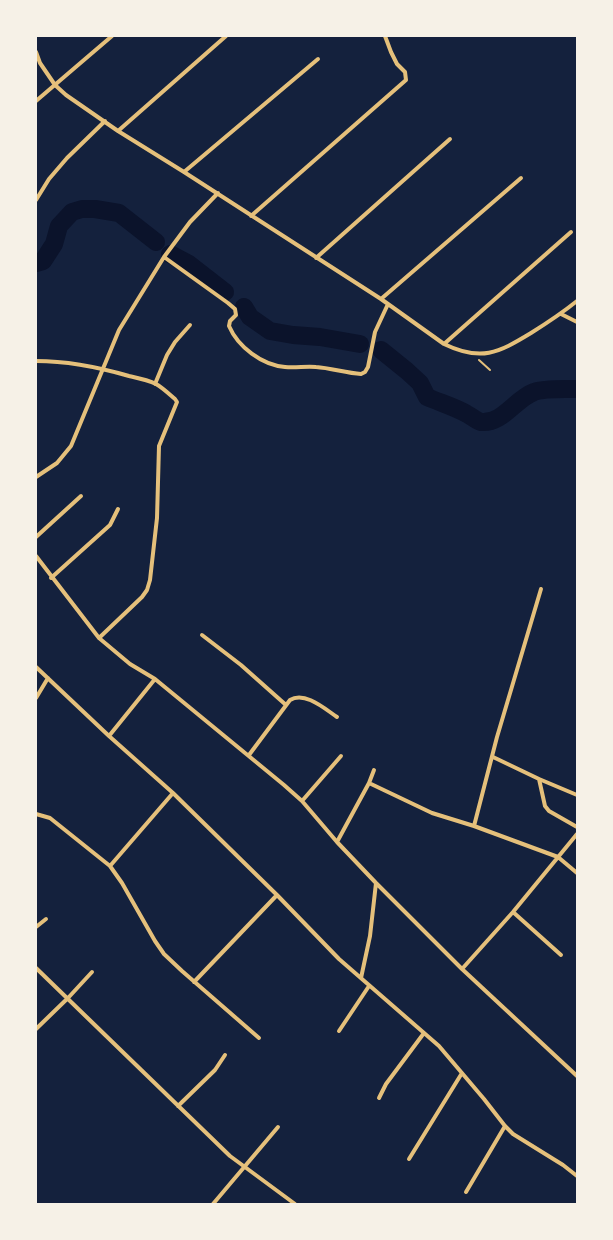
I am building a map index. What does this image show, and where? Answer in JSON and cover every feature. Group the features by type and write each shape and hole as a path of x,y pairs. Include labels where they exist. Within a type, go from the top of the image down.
{"street":[{"path":"36,100 112,36"},
{"path":"118,131 226,36"},
{"path":"251,216 406,80 405,72 397,64 385,36"},
{"path":"36,52 40,63 55,85 66,95 118,131 218,193 251,216 381,299 444,344 470,353 485,353 501,350 512,345 561,314 577,301"},
{"path":"184,172 318,59"},
{"path":"36,200 49,180 67,158 105,121"},
{"path":"316,258 450,139"},
{"path":"381,299 521,178"},
{"path":"36,477 57,463 71,446 119,330 164,257 190,222 218,193"},
{"path":"444,344 571,232"},
{"path":"164,257 236,309 236,315 228,324 244,347 256,357 280,367 321,367 356,374 365,372 368,368 375,332 388,304"},
{"path":"561,314 577,322"},
{"path":"155,384 174,342 190,325"},
{"path":"36,361 59,361 103,368 155,384 177,402 159,446 157,518 150,580 142,597 99,638"},
{"path":"36,538 81,496"},
{"path":"51,578 110,525 118,510"},
{"path":"36,556 51,578 99,638 130,664 155,679 249,755 302,801 337,842 462,970 577,1075"},
{"path":"474,826 497,737 541,589"},
{"path":"202,635 242,665 286,705"},
{"path":"36,667 109,736 173,793 277,895 339,959 439,1046 512,1134 546,1154 577,1176"},
{"path":"36,698 48,678"},
{"path":"109,736 155,679"},
{"path":"249,755 286,705 295,697 309,700 337,717"},
{"path":"302,801 341,756"},
{"path":"493,757 577,796"},
{"path":"337,842 369,783 374,770"},
{"path":"539,779 545,806 549,811 577,827"},
{"path":"369,783 432,813 474,826 558,857 577,873"},
{"path":"110,866 173,793"},
{"path":"36,814 50,818 110,866 122,883 160,949 194,982 259,1038"},
{"path":"462,970 577,834"},
{"path":"361,978 370,936 376,883"},
{"path":"194,982 277,895"},
{"path":"512,912 561,955"},
{"path":"36,927 46,919"},
{"path":"36,968 230,1156 295,1204"},
{"path":"36,1029 92,972"},
{"path":"339,1031 369,986"},
{"path":"379,1098 386,1084 424,1033"},
{"path":"178,1106 215,1070 225,1055"},
{"path":"409,1159 462,1073"},
{"path":"466,1192 505,1126"},
{"path":"213,1204 278,1127"}],"waterway":[{"path":"36,263 43,261 54,244 59,226 72,212 82,209 95,209 119,213 156,242"},
{"path":"170,254 189,264 225,292"},
{"path":"244,307 250,317 270,331 293,335 320,337 360,344"},
{"path":"381,350 420,383 427,397 458,409 481,422 489,422 496,419 527,395 534,392 549,389 577,389"}]}
